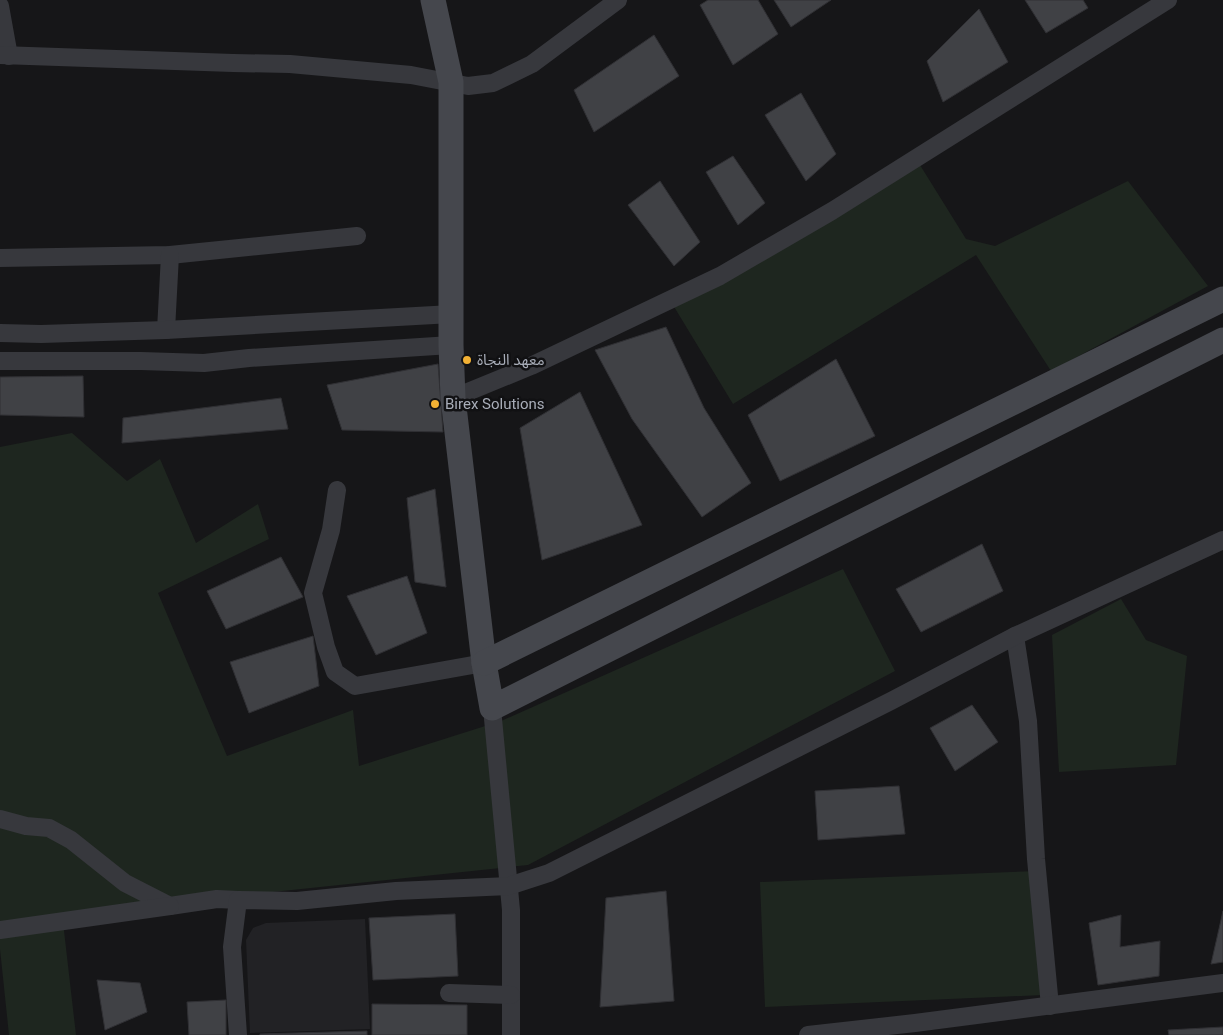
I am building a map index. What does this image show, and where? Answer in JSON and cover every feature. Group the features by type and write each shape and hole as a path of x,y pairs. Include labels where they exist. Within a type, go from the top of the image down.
{"street":[{"path":"434,0 452,82 453,398 484,662 492,708 511,910 511,1035"},
{"path":"0,6 5,55 290,64 384,72 468,86 493,83 532,64 618,0"},
{"path":"453,398 531,366 720,276 832,211 1168,0"},
{"path":"0,258 170,255 357,236"},
{"path":"166,330 170,255"},
{"path":"337,490 331,530 313,593 334,672 355,686 484,662 1223,299"},
{"path":"0,333 41,334 166,330 452,314"},
{"path":"0,361 204,363 249,358 452,345"},
{"path":"492,708 1218,345"},
{"path":"0,930 217,899 297,901 396,891 508,886 549,873 891,701 1015,636 1223,540"},
{"path":"1015,636 1028,720 1036,858 1050,1006"},
{"path":"0,819 26,826 49,828 71,840 125,883 170,906"},
{"path":"238,900 232,947 238,1035"},
{"path":"808,1035 1223,983"},
{"path":"449,993 511,995"}],"shaded area":[{"path":"915,157 966,239 995,246 1128,181 1208,286 1051,371 976,255 733,404 673,305"},
{"path":"72,433 127,481 160,459 196,543 258,504 269,539 158,593 227,756 353,710 359,766 501,721 843,569 895,671 528,865 244,895 63,922 76,1035 9,1035 0,949 0,447"},
{"path":"1121,599 1146,640 1187,656 1176,765 1059,772 1052,635"},
{"path":"1038,871 1044,995 765,1007 760,882"},
{"path":"365,919 370,1029 250,1033 246,940 253,928 266,923"}],"building":[{"path":"708,0 758,0 778,34 733,65 700,5"},
{"path":"774,0 831,0 791,27"},
{"path":"1025,0 1083,0 1088,8 1046,33"},
{"path":"979,9 1008,62 943,102 927,61"},
{"path":"654,35 679,76 594,132 574,90"},
{"path":"801,93 836,154 806,181 765,115"},
{"path":"733,156 765,203 738,225 706,172"},
{"path":"660,181 700,242 674,266 628,205"},
{"path":"666,327 704,408 751,483 702,517 632,419 595,350"},
{"path":"836,359 875,436 780,481 748,415"},
{"path":"438,364 443,432 342,430 327,385"},
{"path":"83,376 84,417 0,415 0,377"},
{"path":"580,392 642,525 542,560 520,428"},
{"path":"281,398 288,429 122,443 123,418"},
{"path":"435,489 446,587 415,582 407,498"},
{"path":"982,544 1003,591 921,632 896,589"},
{"path":"281,557 303,597 226,629 207,591"},
{"path":"407,576 427,633 376,655 347,596"},
{"path":"313,636 319,686 249,713 230,662"},
{"path":"972,705 998,742 955,771 930,728"},
{"path":"899,786 905,834 818,840 815,791"},
{"path":"666,891 674,1001 600,1007 606,898"},
{"path":"1223,911 1223,962 1211,964 1216,942"},
{"path":"455,914 458,976 373,980 369,918"},
{"path":"1121,915 1120,947 1160,941 1159,976 1098,985 1089,923"},
{"path":"97,980 140,983 147,1012 105,1030"},
{"path":"226,1000 226,1035 189,1035 187,1002"},
{"path":"372,1004 467,1005 467,1035 372,1035"},
{"path":"1223,1027 1223,1035 1169,1035 1168,1030"},
{"path":"367,1031 367,1035 260,1035 260,1034"}],"place":[{"name":"معهد النجاة","path":"467,360"},
{"name":"Birex Solutions","path":"435,404"}]}
